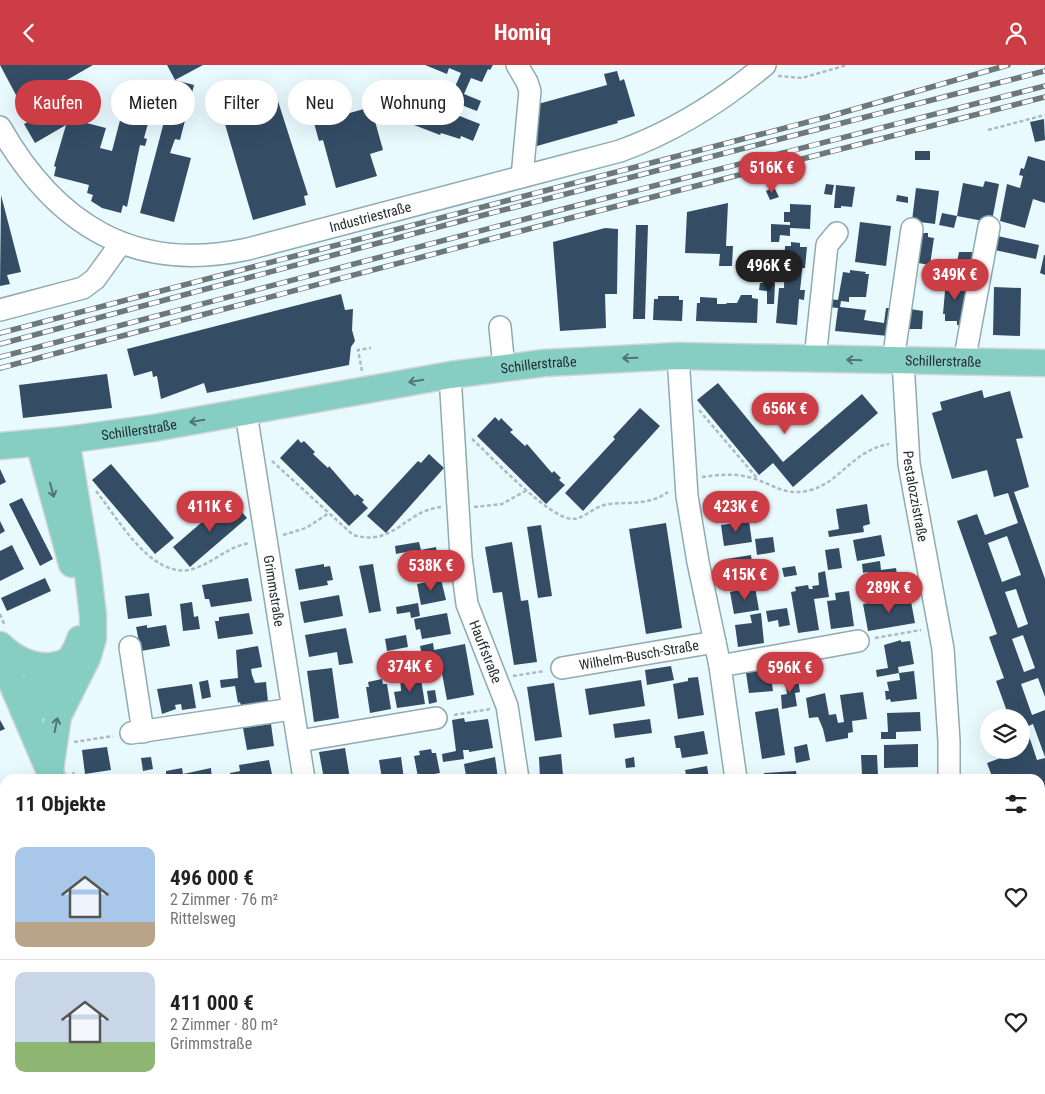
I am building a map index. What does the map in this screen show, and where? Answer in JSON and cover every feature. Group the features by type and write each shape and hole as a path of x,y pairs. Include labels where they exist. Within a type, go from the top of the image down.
{"main road":[{"name":"Schillerstraße","path":"0,446 66,440 246,413 450,375 589,360 678,356 1045,363"},
{"path":"21,704 58,672 74,670 90,650 93,616 66,440"},
{"path":"39,443 74,572 81,608 81,637 74,670 58,716 52,774"},
{"path":"0,645 22,661 33,665 74,670"},
{"path":"0,655 52,774"}],"street":[{"path":"517,65 527,81 530,91 522,177"},
{"name":"Industriestraße","path":"0,127 29,172 60,206 83,223 121,243 171,255 195,257 224,254 620,151 655,137 715,103 759,70"},
{"path":"964,362 989,227"},
{"name":"Pestalozzistraße","path":"912,229 898,361 913,493 940,627 946,679 949,774"},
{"path":"816,359 827,245 837,233"},
{"path":"0,310 83,288 96,279 121,243"},
{"path":"500,327 504,368"},
{"name":"Wilhelm-Busch-Straße","path":"678,356 685,480 698,562 720,666 735,774"},
{"name":"Hauffstraße","path":"450,375 458,507 467,604 507,706 517,774"},
{"name":"Grimmstraße","path":"246,413 303,774"},
{"path":"720,666 858,641"},
{"name":"Wilhelm-Busch-Straße","path":"562,667 715,642"},
{"path":"130,647 137,732 292,709"},
{"path":"299,741 436,718"}],"path":[{"path":"759,70 802,78 847,65"},
{"path":"988,130 1045,115"},
{"path":"366,390 358,351 370,349"},
{"path":"680,387 758,480"},
{"path":"453,421 544,506 574,519 596,507 649,501 663,496 685,480 728,475 758,480 785,491 813,489 837,476 867,451 906,441"},
{"path":"250,441 353,535 378,538 392,533 421,513 437,508 502,505 527,490"},
{"path":"73,480 85,478 145,553 150,558 171,568 190,570 234,547 306,528 328,513"},
{"path":"858,641 940,627"},
{"path":"497,679 562,667"},
{"path":"436,718 507,706"},
{"path":"73,743 137,732"}],"building":[{"path":"0,65 93,65 67,80 15,80 15,93"},
{"path":"167,65 203,65 175,80"},
{"path":"425,65 493,65 490,70 488,69 482,82 471,78 464,94 464,80 458,80 461,73 449,68 447,74"},
{"path":"617,71 620,81 624,79 635,116 617,121 618,123 537,146 538,104 607,85 604,74"},
{"path":"464,94 481,101 477,111 464,106"},
{"path":"278,101 308,195 304,196 306,205 253,220 225,125 278,125"},
{"path":"362,110 362,125 376,125 383,150 370,154 377,176 336,188 323,140 319,141 315,125 352,125 352,112"},
{"path":"464,118 480,124 473,141 461,136 460,139 441,133 440,135 414,125 464,125"},
{"path":"1044,119 1045,140 1035,142 1030,122"},
{"path":"25,125 66,125 35,143"},
{"path":"66,125 94,125 106,128 100,148 112,151 119,125 148,125 144,138 147,139 145,146 140,145 127,207 123,205 121,213 102,208 91,201 93,195 87,193 89,185 54,176 56,167 54,166"},
{"path":"163,125 184,125 180,140 175,139 170,153 191,158 174,222 140,213"},
{"path":"915,151 930,151 930,160 915,160"},
{"path":"1028,156 1045,161 1045,203 1033,199 1025,228 1000,221 1007,184 1020,188 1023,176 1019,175 1021,168 1024,169"},
{"path":"985,181 999,184 991,226 983,221 957,216 963,183 983,187"},
{"path":"826,184 834,185 832,195 824,194"},
{"path":"836,185 855,187 852,207 841,206 841,208 834,208"},
{"path":"774,187 779,197 770,200 766,191"},
{"path":"916,188 939,191 935,224 912,221"},
{"path":"1,195 21,272 7,275 10,284 0,286"},
{"path":"897,195 908,197 908,203 896,201"},
{"path":"728,203 726,246 733,246 732,266 719,266 720,254 685,253 687,212"},
{"path":"790,204 811,205 810,229 790,228 790,236 780,235 779,242 771,242 771,224 790,225 790,222 784,222 784,212 790,212"},
{"path":"942,213 957,216 954,228 939,225"},
{"path":"860,222 891,226 886,266 855,262"},
{"path":"636,225 648,225 645,319 633,319"},
{"path":"605,228 618,229 617,294 605,294 606,328 560,331 553,242"},
{"path":"923,233 928,233 928,237 934,238 930,265 918,263"},
{"path":"993,235 1039,245 1036,259 990,249"},
{"path":"791,242 800,243 800,247 807,247 805,268 802,268 800,290 805,290 804,300 799,299 797,325 776,323 779,288 784,288 785,246 791,246"},
{"path":"959,252 977,252 973,270 956,267"},
{"path":"1045,255 1045,275 1040,273"},
{"path":"850,270 869,274 866,297 849,297 849,302 841,301 840,307 866,310 864,320 884,323 886,308 894,308 888,336 835,331 838,308 828,307 829,299 838,300 843,272 850,273"},
{"path":"946,279 968,280 963,326 957,325 957,321 945,321 945,314 943,314"},
{"path":"760,283 775,283 774,304 767,304 767,291 759,290"},
{"path":"994,287 1021,288 1020,336 993,335"},
{"path":"341,294 345,310 353,309 352,330 355,341 351,347 349,365 207,393 204,383 161,399 157,376 153,377 152,371 134,376 127,349"},
{"path":"741,295 752,295 752,298 758,299 757,323 696,321 697,303 700,303 700,297 717,298 717,304 726,304 737,303"},
{"path":"658,296 679,296 679,300 683,300 682,321 653,320 654,299 658,299"},
{"path":"904,308 923,311 922,329 903,329"},
{"path":"107,374 112,408 23,418 19,385"},
{"path":"718,383 783,462 862,394 878,413 793,487 773,463 759,475 697,400"},
{"path":"982,390 984,398 1010,391 1023,438 1016,439 1029,487 1014,492 1045,579 1045,697 1038,678 1021,684 1030,709 1006,709 996,681 1004,678 989,637 997,634 957,521 977,514 985,535 1018,523 1008,493 994,497 987,470 952,479 932,413 942,410 940,402","holes":["1007,536 1021,575 1002,582 988,543","1016,589 1028,624 1018,628 1005,592","1023,635 1035,668 1024,672 1012,639"]},
{"path":"640,408 660,426 583,511 565,493 615,439 613,437"},
{"path":"495,417 499,421 501,418 513,430 510,432 525,446 527,444 552,473 554,471 561,478 559,480 565,485 546,504 477,436"},
{"path":"298,439 301,443 304,441 315,452 313,454 328,468 329,466 355,496 357,494 364,500 362,502 368,508 349,526 280,458"},
{"path":"429,454 444,468 386,533 367,516 418,461 421,463"},
{"path":"111,464 174,538 155,554 92,480"},
{"path":"0,469 6,482 0,485"},
{"path":"22,498 53,559 40,566 9,504"},
{"path":"230,498 247,518 190,567 173,547"},
{"path":"867,504 870,524 863,526 864,532 829,537 828,531 839,529 836,509"},
{"path":"0,521 5,531 0,534"},
{"path":"749,521 752,542 724,546 721,525"},
{"path":"666,523 682,628 646,634 629,529"},
{"path":"541,525 552,596 538,598 527,527"},
{"path":"881,535 885,556 857,561 853,540"},
{"path":"773,537 775,552 757,555 755,539"},
{"path":"419,542 421,550 436,547 439,566 414,570 411,551 396,554 395,546"},
{"path":"512,542 521,601 528,600 537,662 514,665 502,592 493,593 485,547"},
{"path":"12,545 24,569 0,581 0,551"},
{"path":"839,548 842,568 828,570 825,550"},
{"path":"751,555 754,577 729,581 726,559"},
{"path":"880,561 881,570 896,568 899,588 871,592 870,589 867,590 866,582 869,582 868,572 863,573 862,564"},
{"path":"324,564 324,567 330,566 333,580 327,581 328,585 299,590 295,569"},
{"path":"373,564 381,611 369,613 359,566"},
{"path":"795,566 797,575 784,577 782,568"},
{"path":"825,571 829,597 814,599 819,630 798,633 791,592 796,591 795,587 808,585 809,589 813,589 812,586 819,585 818,573"},
{"path":"45,578 51,591 7,611 1,598"},
{"path":"248,578 252,601 211,607 209,599 205,599 202,585"},
{"path":"441,579 446,600 421,605 417,584"},
{"path":"755,587 759,610 734,614 730,592"},
{"path":"849,591 854,626 831,629 827,601 836,600 835,593"},
{"path":"149,593 152,616 128,619 125,596"},
{"path":"339,595 343,616 304,623 300,602"},
{"path":"910,596 915,623 868,631 863,604"},
{"path":"192,602 194,617 198,616 200,629 183,631 180,604"},
{"path":"418,603 420,616 411,618 410,612 397,614 396,607"},
{"path":"787,608 790,625 779,627 778,620 768,622 766,611"},
{"path":"249,613 253,634 218,639 215,621 219,621 219,617"},
{"path":"447,613 451,634 422,639 420,629 416,630 414,619"},
{"path":"761,613 764,643 738,647 735,625 752,623 750,615"},
{"path":"147,625 147,628 166,625 170,646 141,651 136,627"},
{"path":"346,628 353,663 339,665 337,652 309,657 305,635"},
{"path":"406,635 408,647 387,651 385,639"},
{"path":"901,640 901,642 910,641 914,664 898,667 899,673 877,677 876,670 888,668 884,645"},
{"path":"433,643 434,650 465,644 474,695 447,700 440,663 437,663 436,659 423,661 420,646"},
{"path":"258,646 262,667 251,669 252,675 255,683 266,682 268,702 241,706 240,702 238,703 235,686 221,688 220,680 238,678 236,650"},
{"path":"671,666 674,680 647,685 645,670"},
{"path":"332,668 339,718 314,722 307,671"},
{"path":"770,669 773,691 749,693 746,673"},
{"path":"914,671 917,699 891,702 890,699 886,700 885,691 889,691 887,682 900,680 899,673"},
{"path":"411,676 412,681 421,679 425,704 397,708 394,692 401,691 400,678"},
{"path":"698,677 704,715 678,719 673,684 688,681 688,678"},
{"path":"382,679 383,684 387,684 391,709 370,713 366,687 369,687 368,682"},
{"path":"798,679 800,692 795,693 797,706 782,709 781,695 787,694 785,681"},
{"path":"208,680 211,697 202,699 199,682"},
{"path":"641,680 645,706 589,715 585,689"},
{"path":"554,683 562,737 535,741 527,687"},
{"path":"192,684 196,708 182,710 181,704 175,705 176,709 162,714 157,689"},
{"path":"435,690 437,702 429,704 427,691"},
{"path":"863,692 867,719 852,721 853,732 848,733 848,738 826,742 818,717 809,718 806,698 825,693 829,715 836,714 838,723 844,722 840,695"},
{"path":"778,708 785,755 762,759 755,712"},
{"path":"1030,709 1032,715 1045,710 1045,757 1033,724 1030,725"},
{"path":"920,712 921,731 896,732 896,739 881,739 881,732 888,732 887,713"},
{"path":"464,718 465,722 488,719 493,748 469,752 469,750 463,750 464,759 443,762 442,754 456,751 452,720"},
{"path":"650,719 652,733 615,738 613,724"},
{"path":"0,720 5,729 0,731"},
{"path":"271,724 274,746 247,750 243,728"},
{"path":"704,731 708,754 682,758 680,748 676,748 674,736"},
{"path":"1030,739 1037,760 1045,758 1045,774 991,774 987,763 998,759 1030,759"},
{"path":"807,744 810,760 796,763 794,747"},
{"path":"918,744 918,767 884,768 884,745"},
{"path":"107,747 111,770 85,774 82,750"},
{"path":"345,748 349,774 323,774 319,752"},
{"path":"431,749 432,753 436,753 440,773 417,774 414,756 420,755 419,751"},
{"path":"561,754 563,774 540,774 539,757"},
{"path":"861,755 877,755 878,774 862,774"},
{"path":"151,757 153,769 143,771 141,758"},
{"path":"401,757 403,774 381,774 379,760"},
{"path":"495,757 497,774 466,774 464,764"},
{"path":"634,757 635,767 626,768 625,759"},
{"path":"269,760 272,774 230,774 240,771 239,765"},
{"path":"707,766 708,774 686,774 685,770"},
{"path":"182,768 183,774 166,774 166,771"},
{"path":"211,768 212,774 183,774"},
{"path":"796,771 796,774 764,774"}],"railway":[{"path":"0,333 827,117 1008,65"},
{"path":"0,344 476,217 1045,71"},
{"path":"0,357 571,207 1045,86"},
{"path":"0,368 582,215 1045,97"}]}
